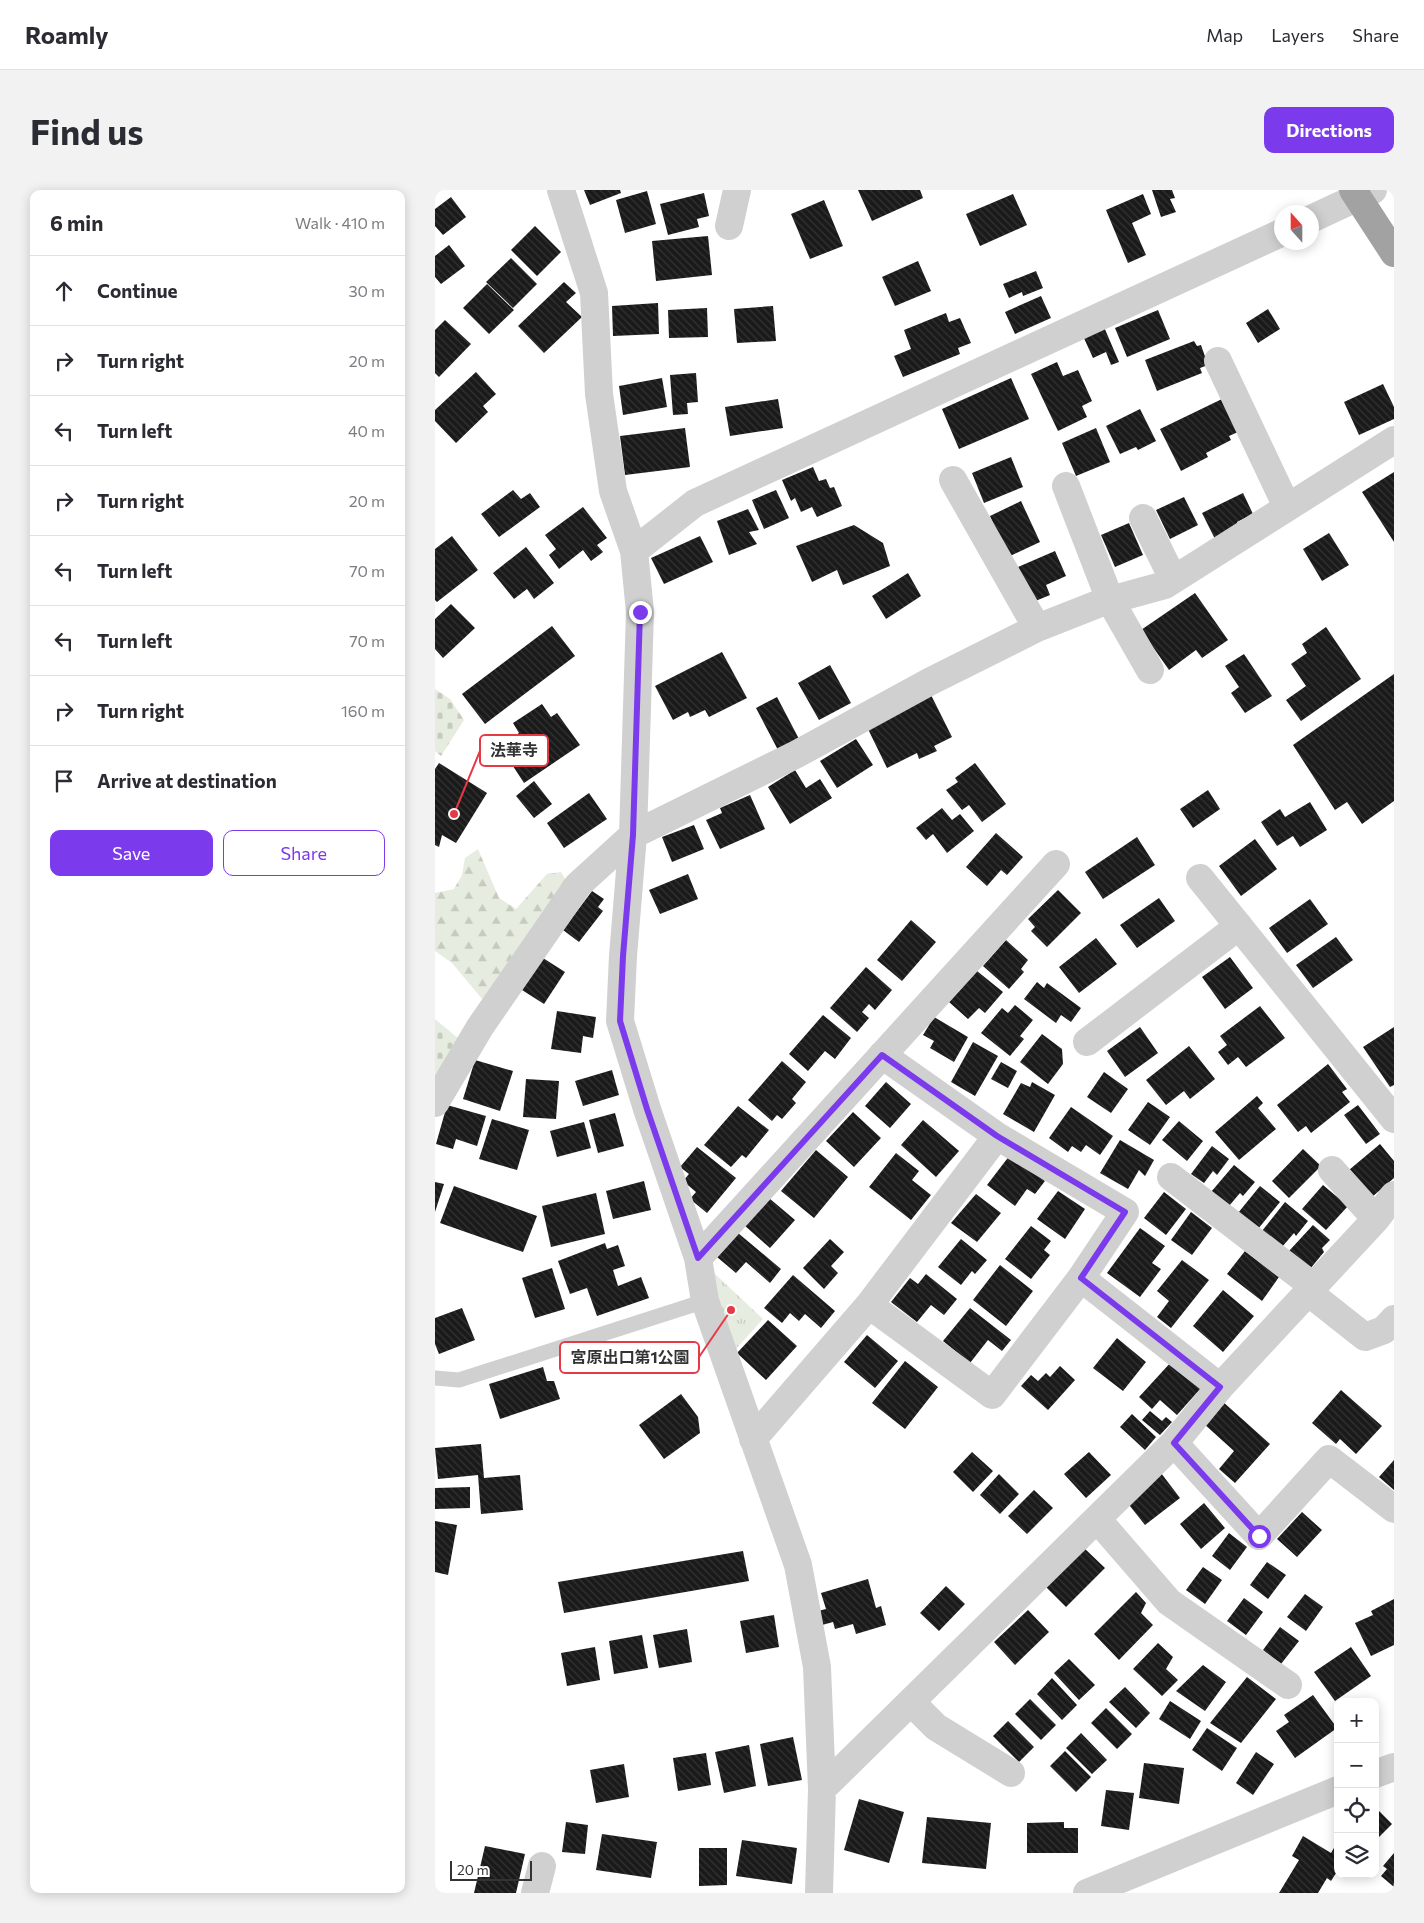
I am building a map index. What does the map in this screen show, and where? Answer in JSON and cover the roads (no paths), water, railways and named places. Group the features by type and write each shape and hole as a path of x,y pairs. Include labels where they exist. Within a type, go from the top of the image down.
{"highway":[{"path":"1362,192 1394,253"}],"street":[{"path":"561,190 594,293 599,394 613,491 634,551 640,612 633,835 623,956 620,1021 647,1109 698,1258 705,1301 799,1574 817,1667 822,1789 819,1893"},
{"path":"729,226 737,190"},
{"path":"1319,215 1362,192"},
{"path":"634,551 695,503 1274,236"},
{"path":"1218,361 1287,507"},
{"path":"435,1104 480,1028 579,885 633,835 797,754 929,682 1037,628 1109,600 1165,585 1394,440"},
{"path":"953,480 1037,628"},
{"path":"1066,486 1109,600 1150,670"},
{"path":"1143,518 1173,579"},
{"path":"698,1258 1056,864"},
{"path":"1200,878 1394,1120"},
{"path":"1087,1042 1239,926"},
{"path":"869,1305 992,1395 1081,1278 1125,1212 997,1136 882,1055"},
{"path":"753,1439 869,1305 997,1136"},
{"path":"1331,1170 1376,1219"},
{"path":"1171,1177 1311,1289 1365,1337 1384,1330 1394,1319"},
{"path":"822,1789 1174,1443 1220,1387 1376,1219 1394,1196"},
{"path":"1081,1278 1220,1387"},
{"path":"1174,1443 1259,1536 1329,1459 1394,1508"},
{"path":"1097,1519 1169,1602 1288,1686"},
{"path":"911,1702 936,1727 1011,1773"},
{"path":"1379,1773 1394,1767"},
{"path":"1087,1893 1334,1792"},
{"path":"535,1893 542,1866"}],"lane":[{"path":"435,1378 459,1380 705,1301"}],"place":[{"name":"法華寺","path":"454,814"},
{"name":"宮原出口第1公園","path":"731,1310"}]}
